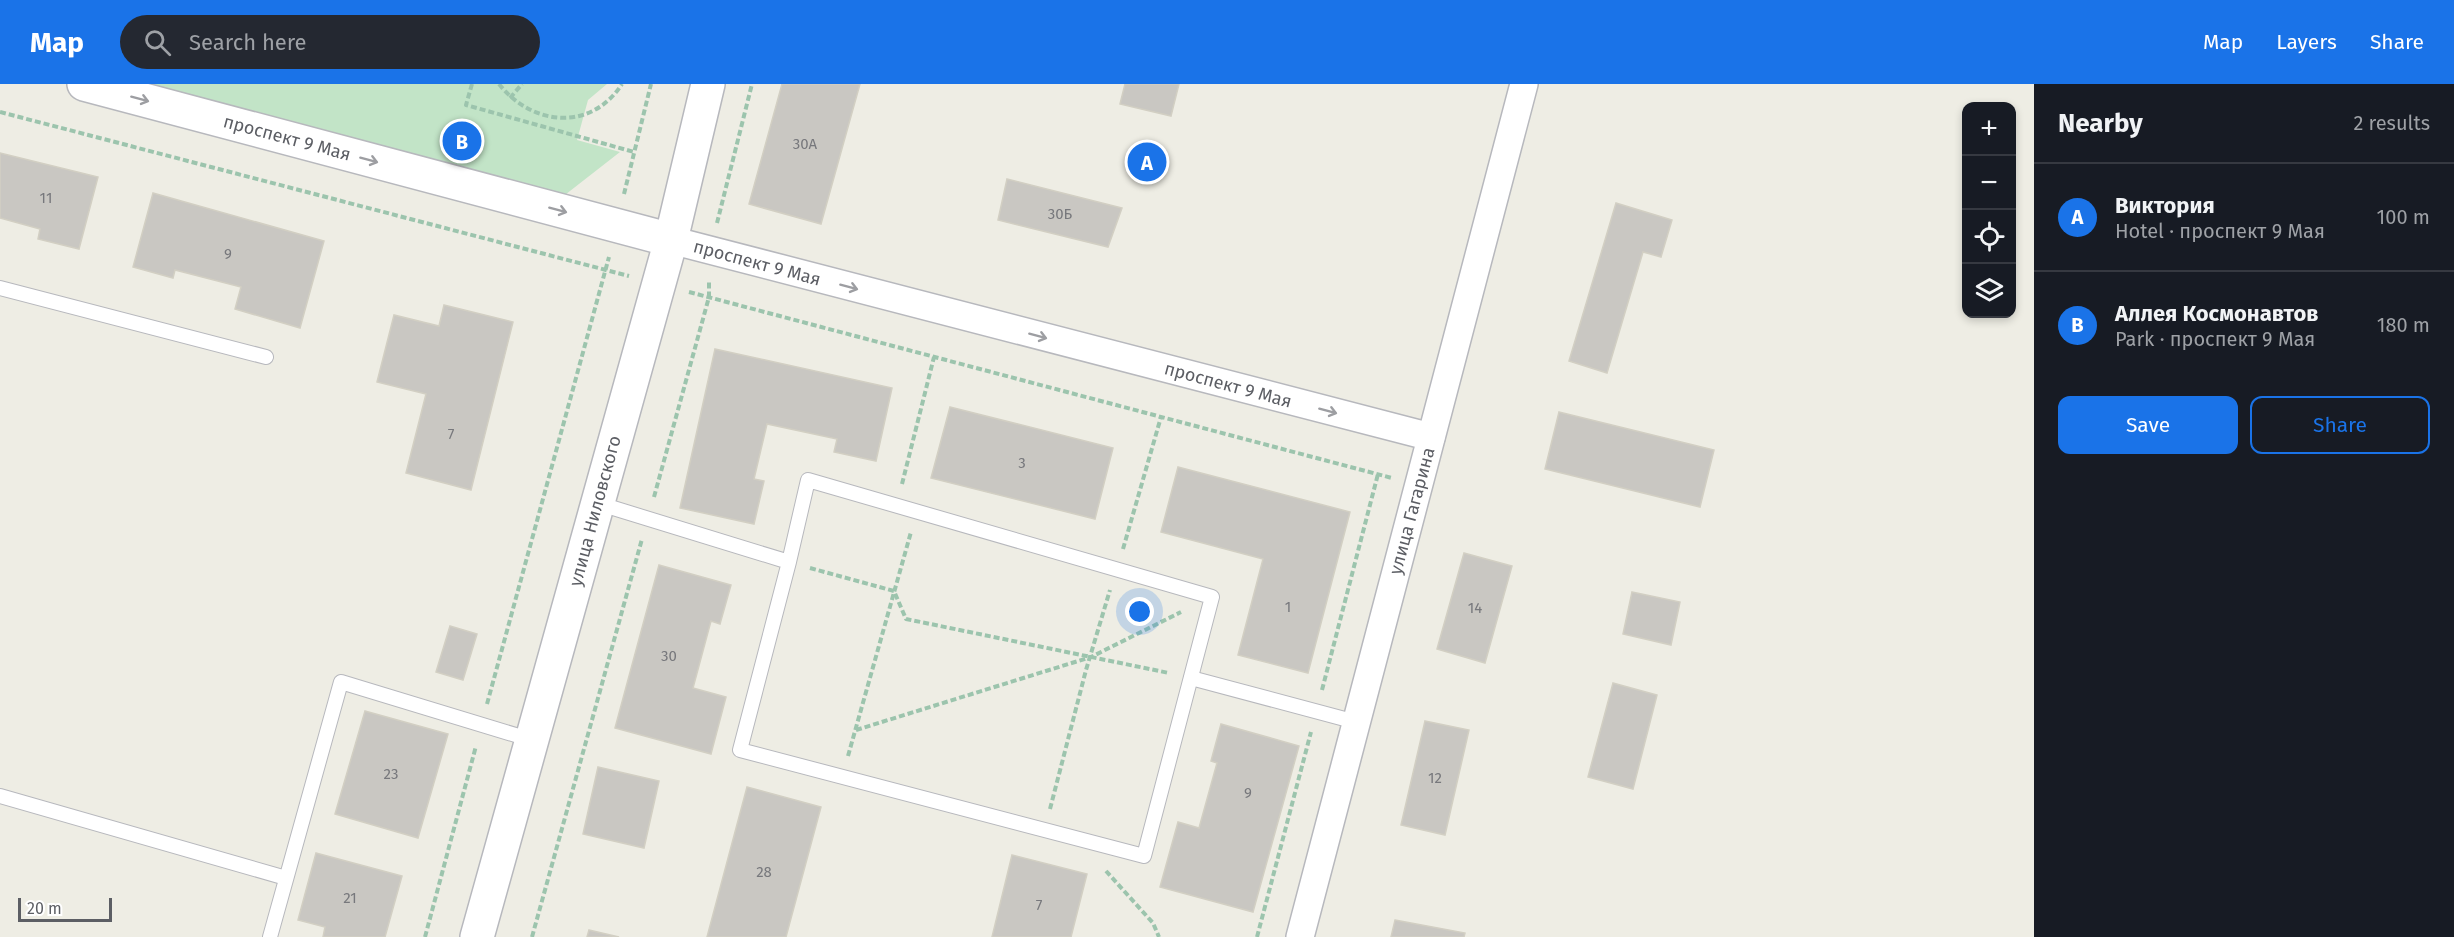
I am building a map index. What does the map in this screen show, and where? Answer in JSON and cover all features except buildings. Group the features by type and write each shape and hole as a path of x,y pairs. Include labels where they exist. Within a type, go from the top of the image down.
{"street":[{"name":"проспект 9 Мая","path":"84,84 670,240 1431,437"},
{"name":"улица Ниловского","path":"477,937 670,240 708,84"},
{"name":"улица Гагарина","path":"1300,937 1524,84"}],"lane":[{"path":"0,288 266,357"},
{"path":"808,480 1212,597 1144,856 740,750 789,562 808,480"},
{"path":"597,503 789,562"},
{"path":"1191,678 1356,722"},
{"path":"270,937 340,682 532,740"},
{"path":"0,796 286,878"}],"path":[{"path":"472,84 466,105 634,152 651,84"},
{"path":"499,84 510,98 538,114 555,118 581,116 604,104 622,84"},
{"path":"510,98 522,84"},
{"path":"0,112 1418,485"},
{"path":"535,123 538,114"},
{"path":"425,937 606,270"},
{"path":"842,777 916,512 902,483 934,357"},
{"path":"1120,558 1161,417"},
{"path":"789,562 894,591"},
{"path":"1044,830 1113,580"},
{"path":"894,591 906,619 1191,678"},
{"path":"855,730 1091,657 1212,597"},
{"path":"1077,839 1153,923 1159,937"}],"green space":[{"path":"135,84 607,84 588,100 577,140 620,152 561,198"}],"place":[{"name":"Аллея Космонавтов","path":"462,141"},
{"name":"Виктория","path":"1147,162"}]}
